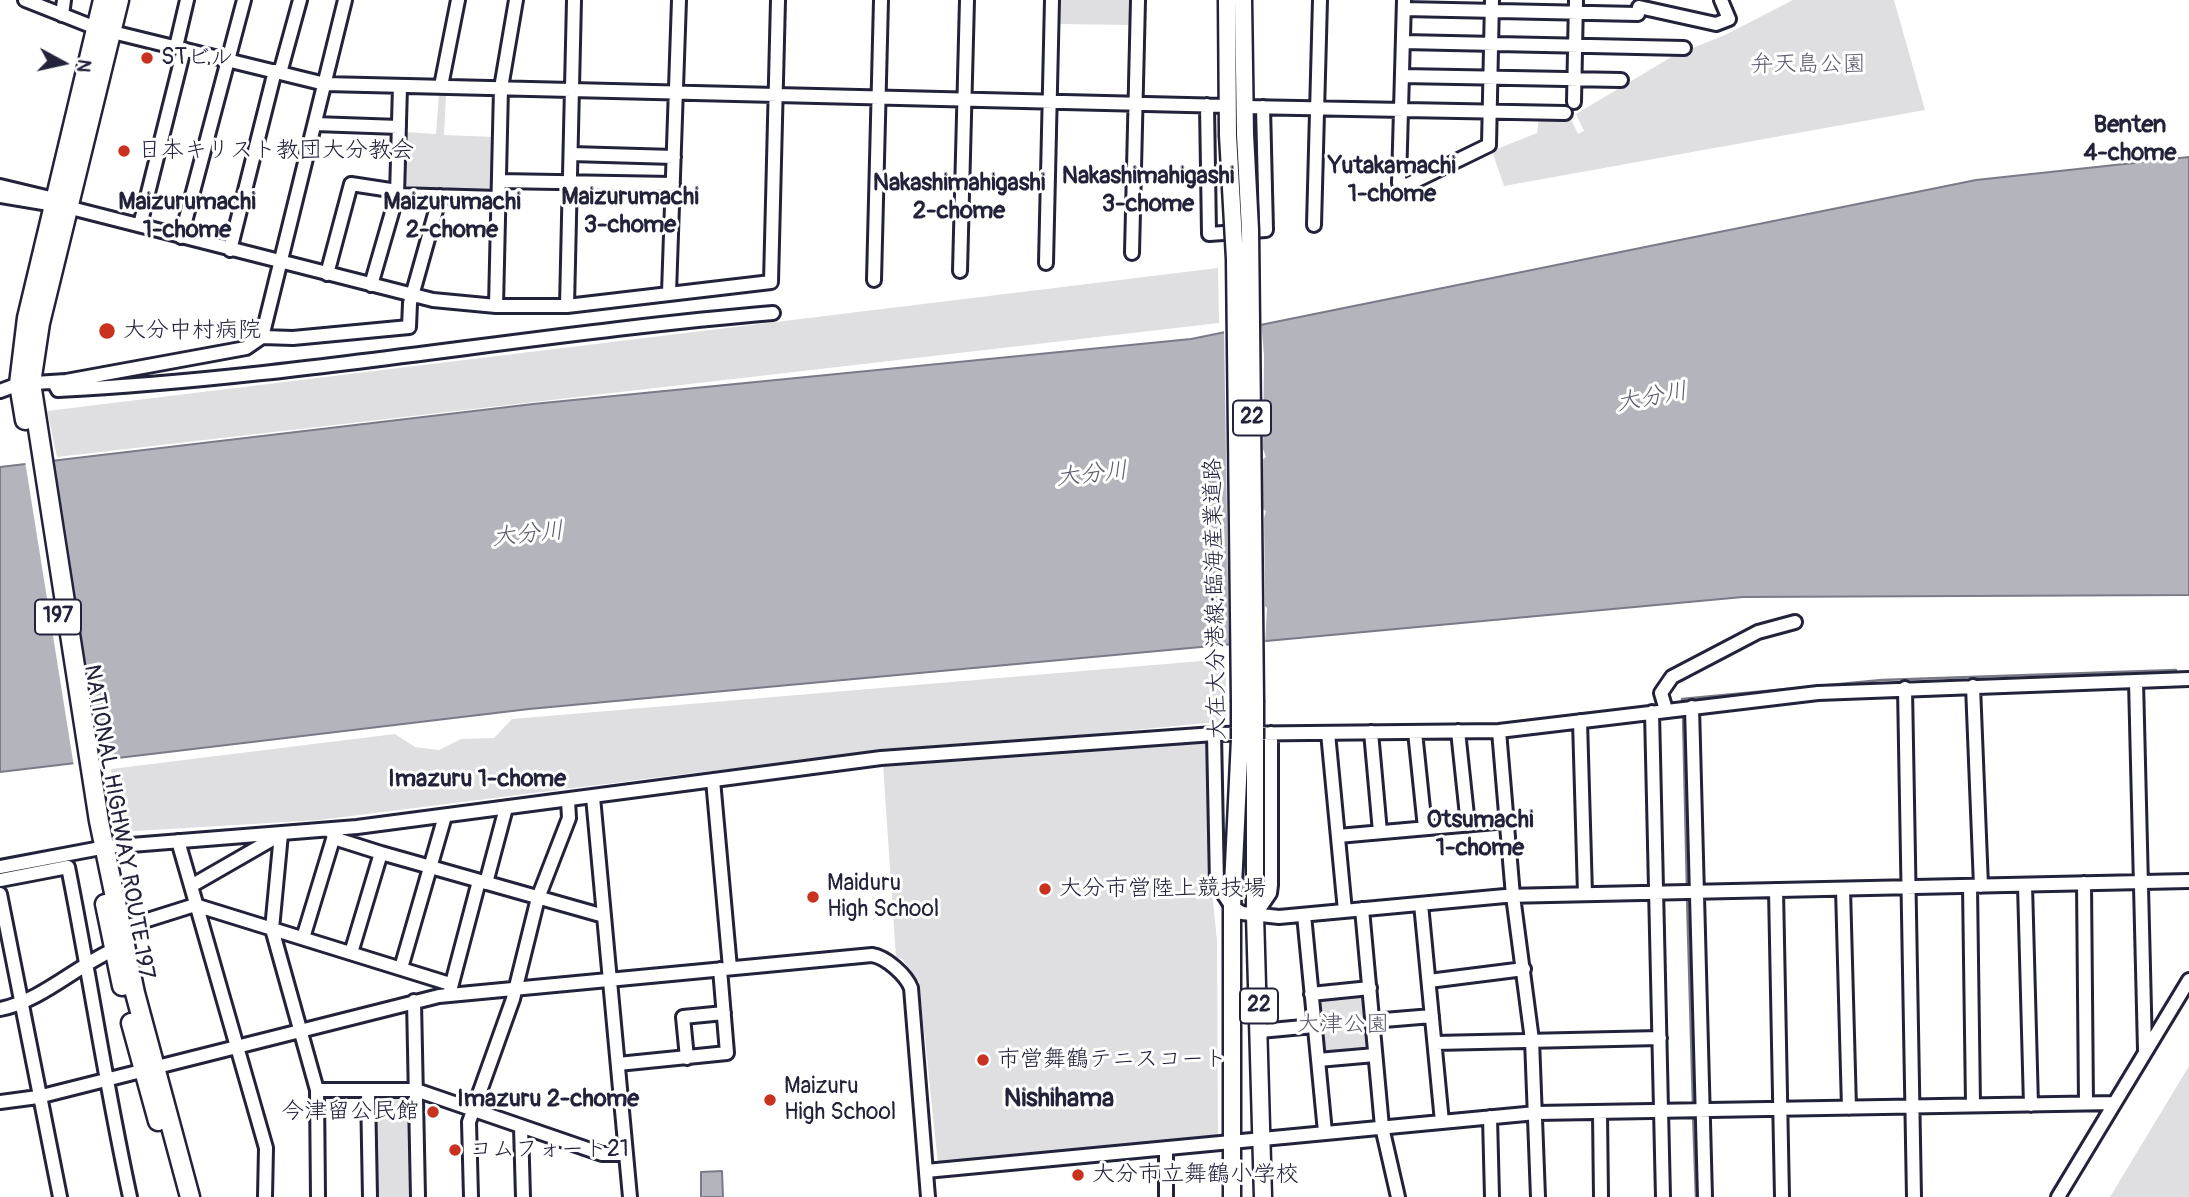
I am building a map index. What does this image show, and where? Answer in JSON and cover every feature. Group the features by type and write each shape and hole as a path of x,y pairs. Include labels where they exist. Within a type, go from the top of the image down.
{"highway":[{"name":"197","path":"103,0 104,29"},
{"name":"197","path":"60,206 104,29 119,0"},
{"name":"NATIONAL HIGHWAY ROUTE 197","path":"60,206 27,318 25,383 95,821 122,928 179,1197"},
{"name":"NATIONAL HIGHWAY ROUTE 197","path":"101,848 113,950 190,1197"}],"main road":[{"name":"大在大分港線;臨海産業道路","path":"1227,0 1227,106 1235,249 1248,702"},
{"name":"大在大分港線;臨海産業道路","path":"1242,0 1250,230 1248,733 1260,1031 1263,1197"},
{"name":"大在大分港線;臨海産業道路","path":"1232,1197 1231,907 1248,733"}],"street":[{"path":"25,0 104,29 325,84 1227,106"},
{"path":"62,15 64,0"},
{"path":"140,225 180,48 187,0"},
{"path":"181,237 244,0"},
{"path":"230,250 277,72 300,0"},
{"path":"262,337 345,0"},
{"path":"441,86 458,0"},
{"path":"496,306 501,88 516,0"},
{"path":"567,306 574,0"},
{"path":"669,293 679,0"},
{"path":"0,196 60,206 140,225 413,295 496,306 567,306 771,282 778,0"},
{"path":"874,280 881,0"},
{"path":"960,271 967,0"},
{"path":"1046,263 1052,0"},
{"path":"1132,253 1138,0"},
{"path":"1314,225 1320,0"},
{"path":"1492,5 1489,145 1407,185 1399,183 1404,4 1492,5 1575,6 1638,14 1637,2 1716,24 1729,19 1721,0"},
{"path":"1574,102 1575,6"},
{"path":"1403,42 1684,48"},
{"path":"1402,76 1621,80"},
{"path":"371,285 397,193 400,86"},
{"path":"1207,105 1209,234 1266,230 1263,107"},
{"path":"1244,107 1565,113"},
{"path":"315,124 399,127"},
{"path":"571,154 674,157"},
{"path":"499,181 673,184"},
{"path":"327,274 351,184 397,193 498,198"},
{"path":"0,186 46,197 60,206"},
{"path":"0,391 25,383 54,383 246,348 262,337 293,338 409,327 413,295 440,197"},
{"path":"54,383 58,390 82,389 276,371 773,313"},
{"path":"1681,708 1661,693 1672,677 1758,632 1795,622"},
{"path":"0,867 101,848 281,834 332,833 881,758 1214,734 1499,731 1681,708 1905,688 2189,679"},
{"path":"2136,681 2145,1051"},
{"path":"1973,686 1973,1105"},
{"path":"1905,688 1914,1197"},
{"path":"1681,708 1691,892 1696,1110 1705,1197"},
{"path":"1652,712 1663,1197"},
{"path":"1580,721 1585,894"},
{"path":"1458,731 1468,824"},
{"path":"1499,731 1513,896 1532,1040 1538,1197"},
{"path":"1371,732 1380,832"},
{"path":"1415,732 1425,828"},
{"path":"1255,915 1270,893 1271,885 1271,733"},
{"path":"1328,733 1345,911"},
{"path":"1214,734 1217,884 1231,907 1255,915 1304,915 1513,896 2189,881"},
{"path":"618,1064 727,1053 725,969 713,780"},
{"path":"593,797 630,1197"},
{"path":"471,1197 469,1122 516,988 538,898 569,818 568,800"},
{"path":"450,989 506,808"},
{"path":"401,968 446,816"},
{"path":"1338,836 1507,821"},
{"path":"332,833 381,853 604,916"},
{"path":"303,938 332,833"},
{"path":"191,886 281,834"},
{"path":"281,834 272,929 317,1090 318,1197"},
{"path":"178,841 266,1148 265,1197"},
{"path":"351,953 381,853"},
{"path":"0,880 68,867 87,962 105,1080 130,1197"},
{"path":"2084,883 2086,1103"},
{"path":"2025,884 2031,1104"},
{"path":"1843,889 1849,1108"},
{"path":"1776,890 1782,1197"},
{"path":"0,894 38,1097 60,1197"},
{"path":"1421,904 1443,1122"},
{"path":"122,928 195,905 401,968 450,989"},
{"path":"1363,909 1382,1127 1398,1197"},
{"path":"1304,915 1325,1132"},
{"path":"0,1009 21,1005 87,962 113,950"},
{"path":"0,1102 38,1097 150,1069 414,1001 450,989 516,988 872,955 881,957 906,979 911,988 928,1197"},
{"path":"1429,981 1524,968"},
{"path":"2058,1197 2189,979"},
{"path":"1311,993 1370,988"},
{"path":"414,1001 418,1197"},
{"path":"687,1058 683,1017 724,1013"},
{"path":"1372,1021 1432,1016"},
{"path":"1260,1031 1314,1026"},
{"path":"1435,1043 1660,1038"},
{"path":"1318,1060 1375,1055"},
{"path":"317,1090 416,1090 602,1154 626,1154"},
{"path":"368,1091 370,1197"},
{"path":"926,1171 1536,1113 2113,1103"},
{"path":"1600,1113 1601,1197"},
{"path":"1490,1118 1492,1197"},
{"path":"521,1127 523,1197"},
{"path":"1166,1148 1166,1197"}],"green space":[{"path":"1058,0 1132,0 1131,25 1058,24"},
{"name":"弁天島公園","path":"1793,0 1894,0 1925,110 1504,186 1492,151 1537,133 1539,118 1570,117 1578,134 1584,131 1576,114 1673,56 1725,35"},
{"path":"439,93 446,94 444,135 495,137 493,191 490,194 402,189 405,132 436,134"},
{"path":"1218,268 1219,323 57,457 47,411"},
{"path":"1225,659 1227,721 701,772 319,820 119,832 111,769 395,734 415,747 439,750 461,739 494,738 512,719"},
{"path":"1208,742 1212,892 1217,940 1218,1137 938,1164 919,982 902,959 896,958 883,764 1057,749"},
{"name":"大津公園","path":"1364,993 1369,1052 1323,1056 1317,998"},
{"path":"2189,1066 2189,1197 2110,1197"},
{"path":"411,1095 416,1197 373,1197 374,1096"}],"water":[{"name":"大分川","path":"2189,157 2189,595 1743,597 529,709 0,772 0,467 533,404 1191,339 1976,180"},
{"path":"722,1171 723,1197 701,1197 701,1172"}],"pier":[{"path":"1261,321 1264,355 1263,449 1266,457 1263,459 1263,509 1266,511 1265,645 1229,648 1224,329"},
{"path":"49,458 98,764 74,767 25,461"}],"waterway":[{"path":"1682,704 1682,699 1882,680 2176,670"},
{"path":"1683,714 1687,889"},
{"path":"1687,896 1693,1106"},
{"path":"1693,1113 1696,1197"}],"place":[{"name":"STビル","path":"147,58"},
{"name":"日本キリスト教団大分教会","path":"124,151"},
{"name":"大分中村病院","path":"107,331"},
{"name":"大分市営陸上競技場","path":"1045,889"},
{"name":"Maiduru High School","path":"813,897"},
{"name":"市営舞鶴テニスコート","path":"983,1060"},
{"name":"Maizuru High School","path":"770,1100"},
{"name":"今津留公民館","path":"433,1112"},
{"name":"コムフォート21","path":"455,1150"},
{"name":"大分市立舞鶴小学校","path":"1078,1175"}],"district":[{"name":"Benten 4-chome","path":"2130,140"},
{"name":"Yutakamachi 1-chome","path":"1392,181"},
{"name":"Nakashimahigashi 3-chome","path":"1148,191"},
{"name":"Nakashimahigashi 2-chome","path":"959,198"},
{"name":"Maizurumachi 3-chome","path":"630,212"},
{"name":"Maizurumachi 1-chome","path":"187,217"},
{"name":"Maizurumachi 2-chome","path":"452,217"},
{"name":"Imazuru 1-chome","path":"477,780"},
{"name":"Otsumachi 1-chome","path":"1480,835"},
{"name":"Nishihama","path":"1059,1099"},
{"name":"Imazuru 2-chome","path":"548,1100"}]}
